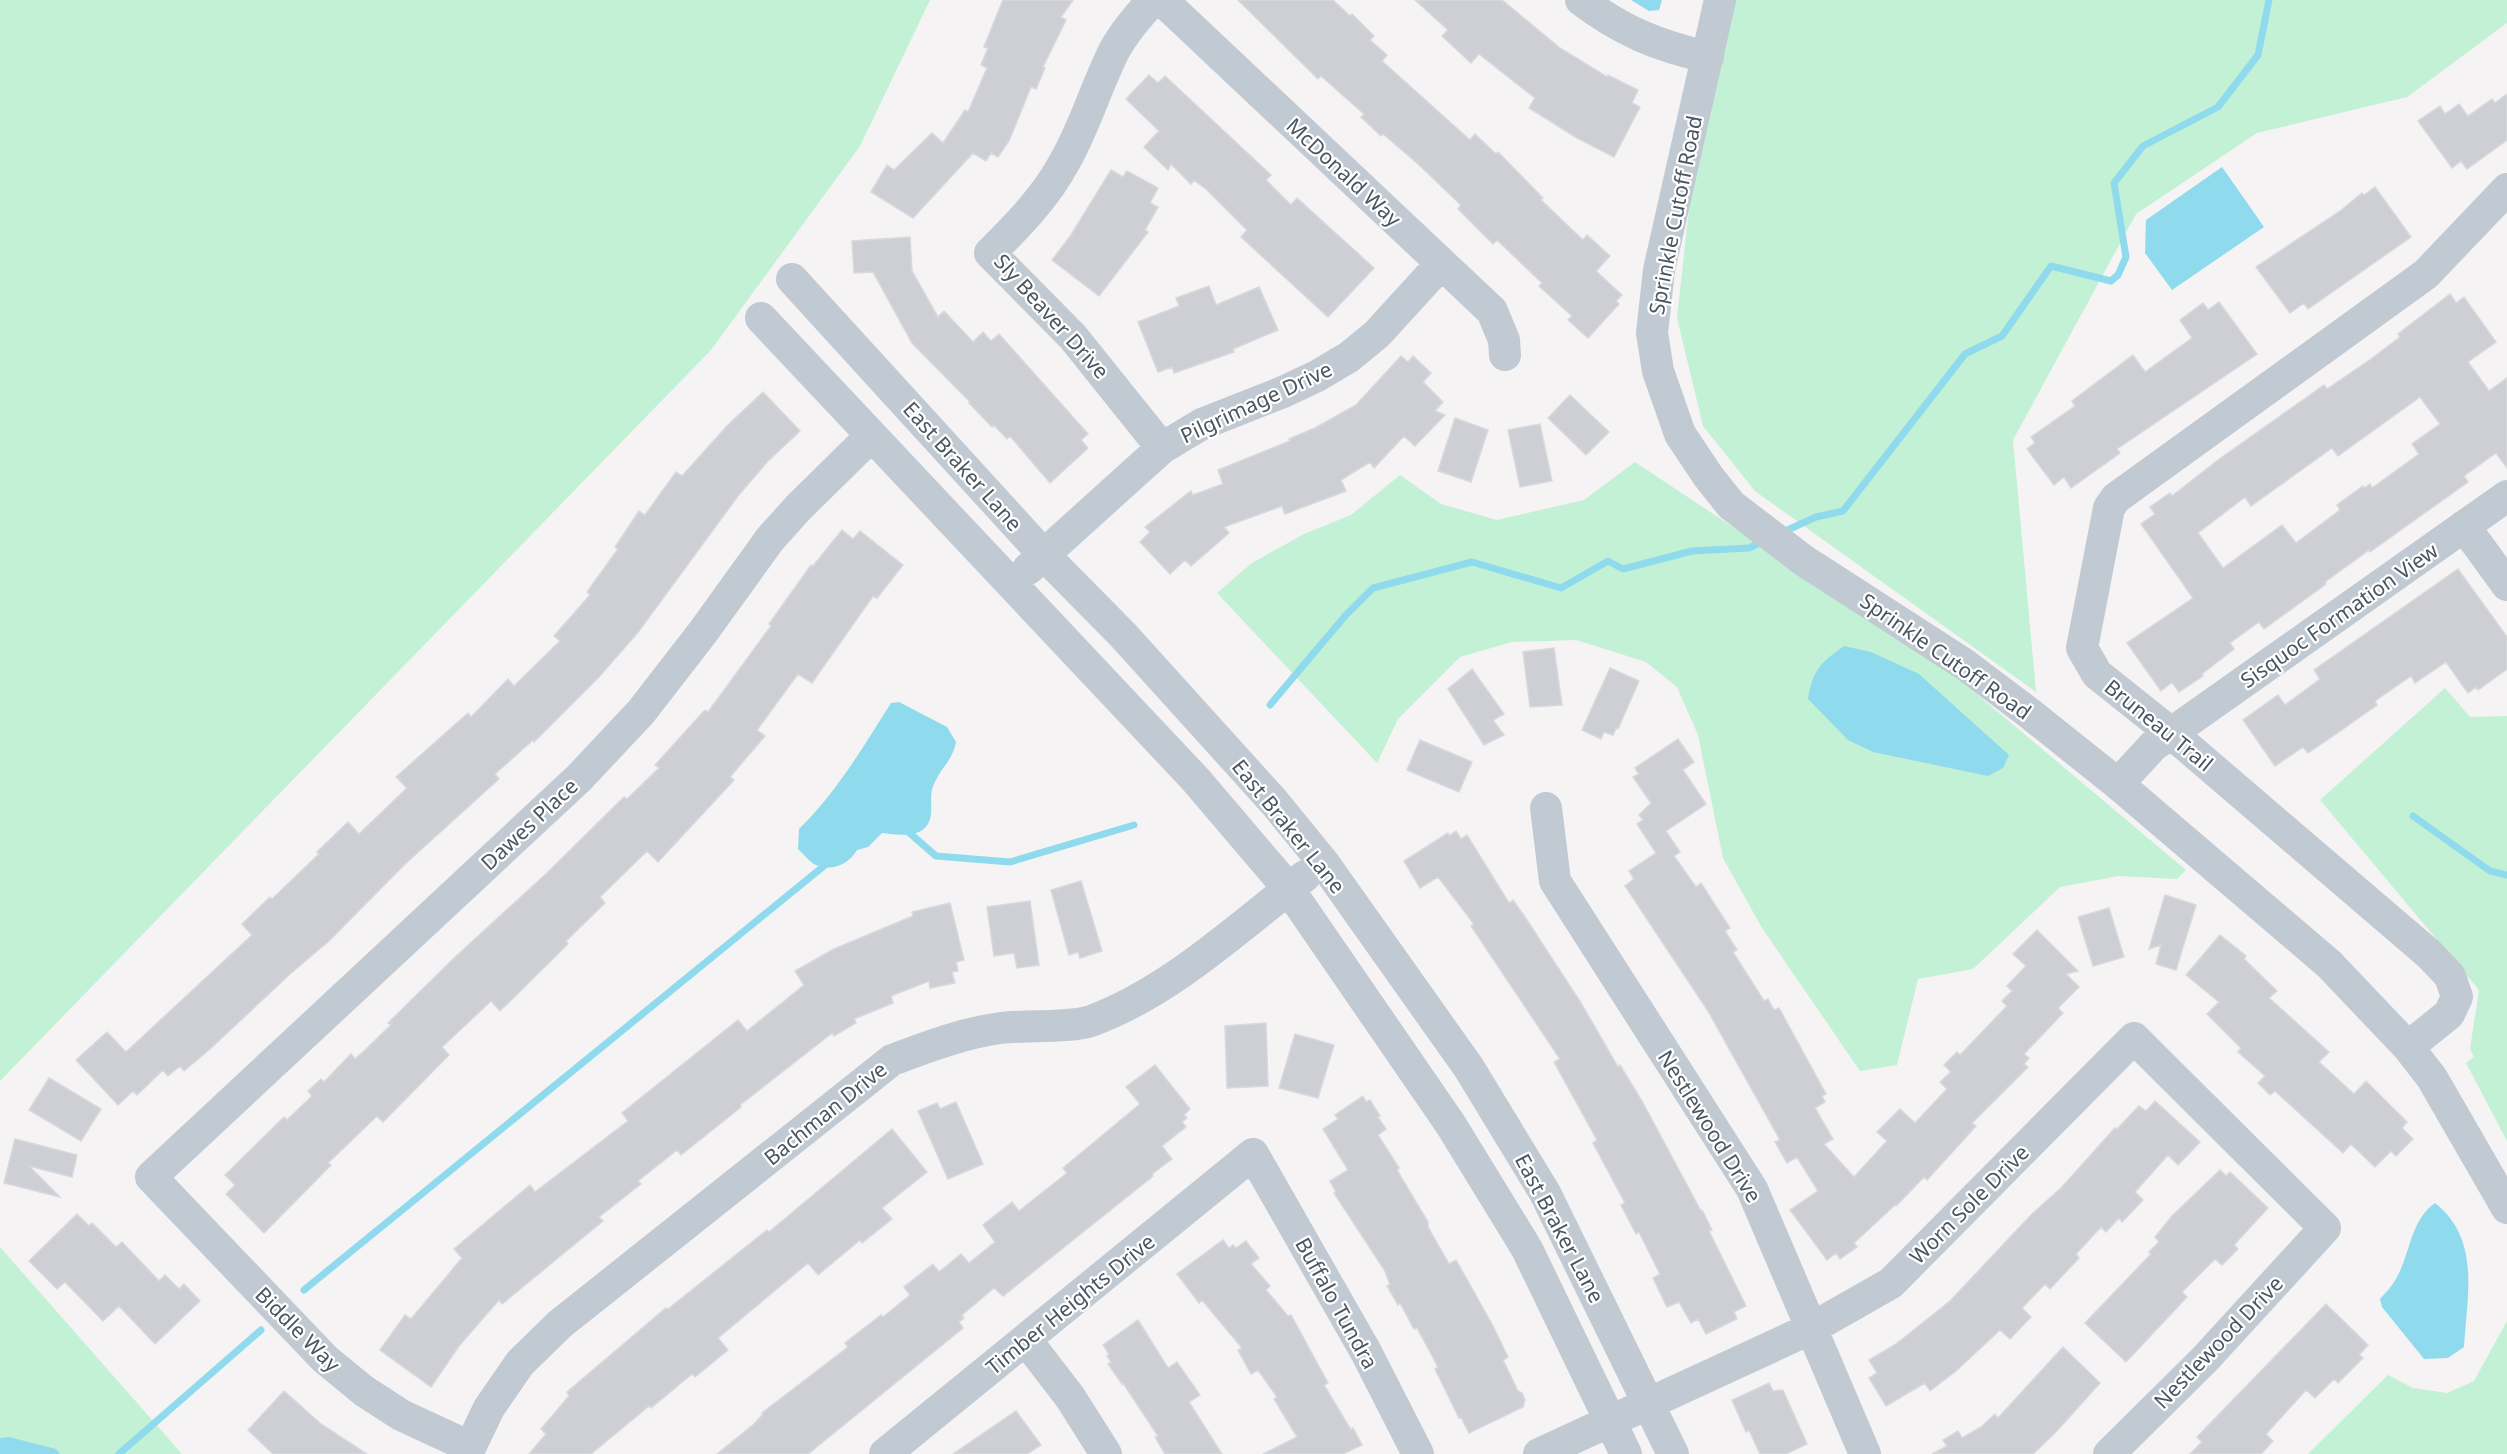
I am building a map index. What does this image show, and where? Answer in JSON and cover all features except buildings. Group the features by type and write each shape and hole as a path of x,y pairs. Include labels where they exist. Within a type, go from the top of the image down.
{"street":[{"name":"Sly Beaver Drive","path":"1153,0 1130,26 1114,51 1081,128 1054,181 1029,213 990,254 1073,336 1162,448"},
{"name":"McDonald Way","path":"1162,0 1492,311 1504,340 1505,355"},
{"path":"1581,0 1630,32 1655,44 1708,57"},
{"name":"Sprinkle Cutoff Road","path":"1720,0 1659,270 1652,333 1658,371 1680,434 1708,477 1731,505 1803,560 1964,664 2029,713 2118,784 2329,964 2408,1047 2432,1078 2507,1208"},
{"name":"Bruneau Trail","path":"2408,1047 2449,1014 2457,996 2450,976 2429,954 2171,733 2097,675 2082,648 2109,508 2116,498 2426,273 2507,189"},
{"name":"Pilgrimage Drive","path":"1012,584 1162,448 1202,424 1283,392 1349,357 1377,334 1441,264"},
{"name":"East Braker Lane","path":"792,279 1044,555 1131,644 1274,802 1323,862 1469,1068 1545,1192 1673,1454"},
{"name":"East Braker Lane","path":"760,318 1196,780 1288,888 1451,1125 1527,1249 1626,1454"},
{"name":"Dawes Place","path":"151,1178 579,778 641,712 703,632 770,539 871,436"},
{"name":"Sisquoc Formation View","path":"2118,784 2153,746 2507,496"},
{"path":"2464,526 2507,585"},
{"name":"Nestlewood Drive","path":"1546,807 1555,880 1752,1189 1865,1454"},
{"name":"Bachman Drive","path":"469,1451 489,1408 520,1363 560,1324 892,1060 937,1043 1000,1029 1089,1022 1142,998 1187,967 1323,862"},
{"name":"Worn Sole Drive","path":"1539,1454 1812,1328 1891,1283 2134,1038 2325,1228"},
{"name":"Timber Heights Drive","path":"885,1454 1253,1154"},
{"name":"Buffalo Tundra","path":"1253,1154 1366,1352 1418,1454"},
{"name":"Biddle Way","path":"151,1178 325,1359 364,1391 401,1415 469,1451"},
{"name":"Nestlewood Drive","path":"2109,1454 2205,1359 2325,1228"},
{"path":"1026,1340 1070,1397 1106,1454"}],"green space":[{"path":"0,0 930,0 860,146 711,350 0,1081"},
{"path":"1712,0 2507,0 2507,23 2407,97 2257,133 2136,214 2013,440 2036,692 1755,491 1703,426 1677,318"},
{"path":"1635,462 1948,670 2186,870 2177,879 2119,876 2060,887 1973,969 1918,979 1897,1065 1860,1071 1762,928 1723,858 1698,735 1677,687 1646,662 1576,640 1512,642 1460,657 1398,719 1377,763 1217,593 1252,563 1304,534 1351,515 1400,475 1441,504 1497,520 1584,500"},
{"path":"2445,688 2470,717 2507,716 2507,1141 2466,1063 2474,1057 2470,1049 2479,990 2320,800"},
{"path":"0,1247 182,1454 0,1454"},
{"path":"2507,1321 2507,1454 2308,1454 2388,1375 2413,1388 2447,1393 2474,1381"}],"water":[{"path":"1631,0 1662,0 1659,10 1649,11"},
{"path":"2222,167 2264,227 2172,290 2145,253 2146,220"},
{"path":"1844,646 1871,652 1919,674 2009,755 2003,768 1988,776 1873,752 1848,740 1808,699 1812,681 1819,668"},
{"path":"899,702 947,727 956,742 952,754 933,786 929,822 925,828 912,834 882,833 868,847 857,850 845,863 840,865 828,868 814,864 798,849 799,829 837,784 891,703"},
{"path":"2435,1203 2450,1217 2465,1251 2468,1269 2467,1308 2464,1347 2448,1358 2424,1359 2382,1307 2380,1299 2398,1275 2420,1220"},
{"path":"9,1437 56,1449 60,1454 0,1454 0,1438"}],"waterway":[{"path":"1783,532 1816,517 1843,511 1965,354 2002,336 2051,266 2111,281 2118,275 2126,257 2114,183 2143,146 2218,107 2258,55 2269,0"},
{"path":"1270,705 1345,616 1373,588 1472,562 1561,588 1608,561 1623,569 1692,551 1749,548 1764,541"},
{"path":"2413,816 2490,871 2507,875"},
{"path":"905,829 936,856 1010,862 1134,825"},
{"path":"304,1290 830,861"},
{"path":"119,1454 261,1330"}]}
